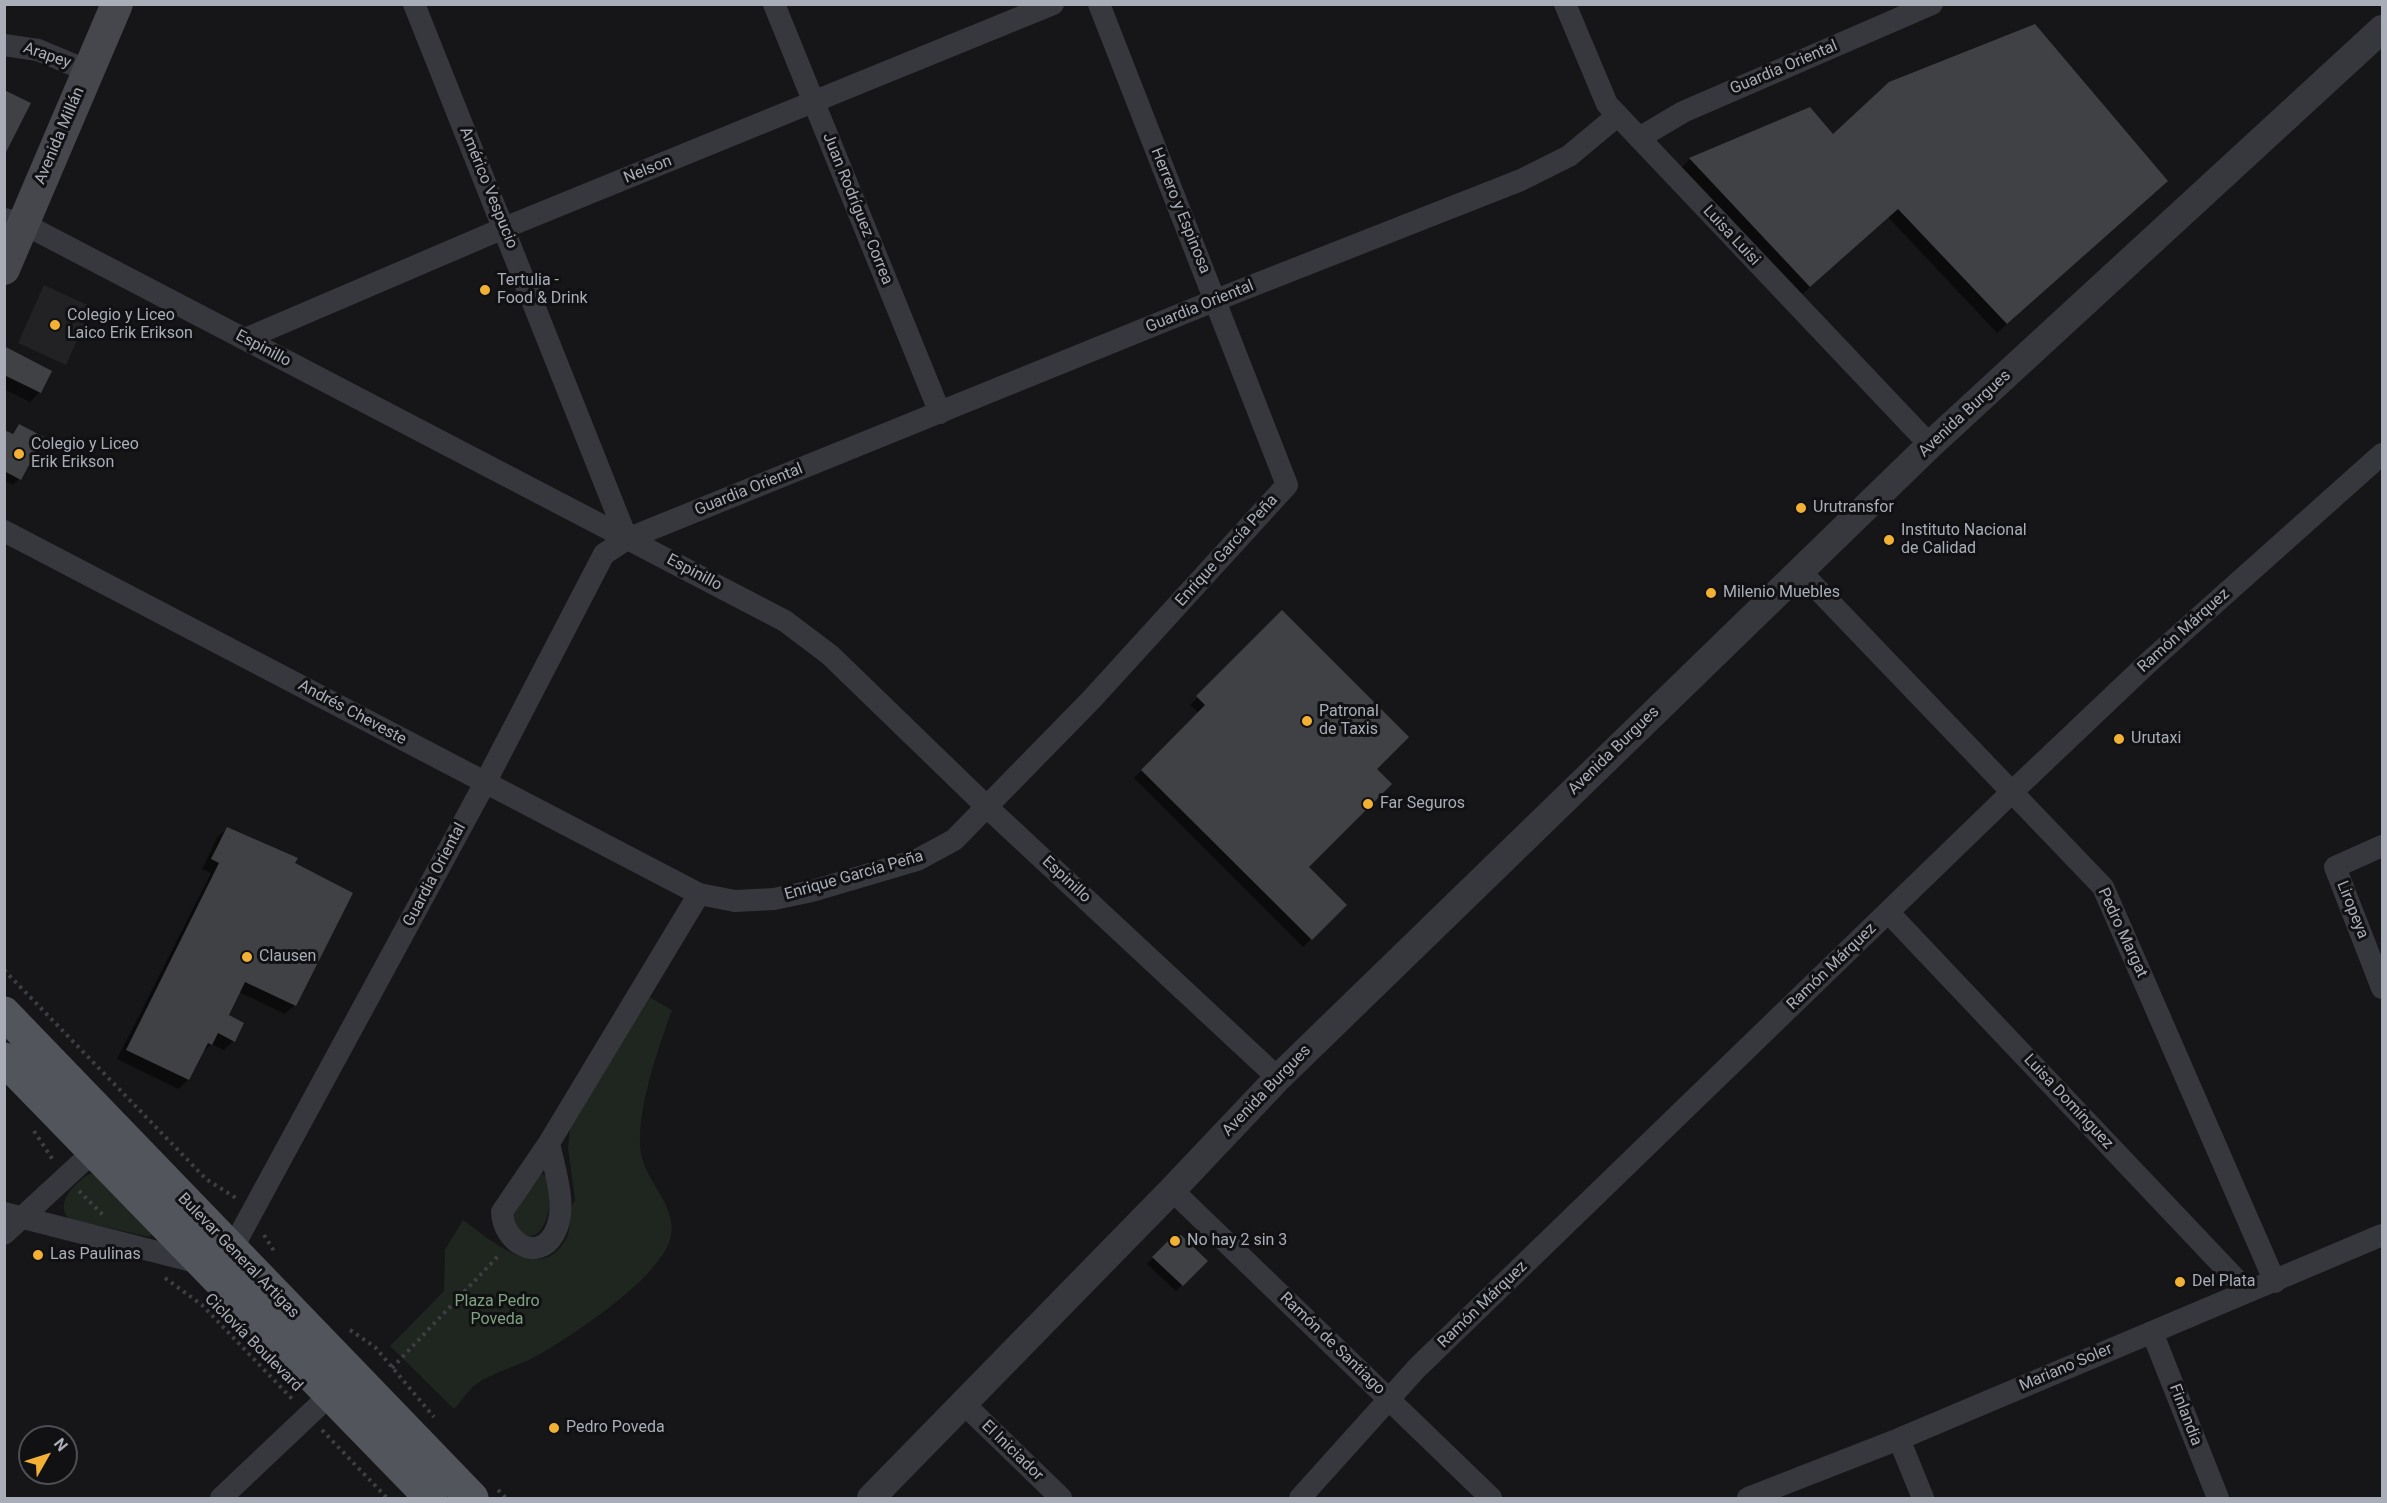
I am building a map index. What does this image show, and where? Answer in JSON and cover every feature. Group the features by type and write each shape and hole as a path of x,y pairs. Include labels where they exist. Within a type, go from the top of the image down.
{"main road":[{"name":"Avenida Millán","path":"4,269 14,221 88,70 117,4"},
{"name":"Bulevar General Artigas","path":"4,1013 218,1257 319,1405 431,1498"},
{"name":"Bulevar General Artigas","path":"4,1059 94,1152 218,1257 368,1391 472,1498"}],"street":[{"name":"Américo Vespucio","path":"414,4 627,538"},
{"name":"Juan Rodríguez Correa","path":"774,4 940,413"},
{"name":"Nelson","path":"245,339 504,228 1053,4"},
{"name":"Herrero y Espinosa","path":"1099,4 1287,485"},
{"name":"Luisa Luisi","path":"1565,4 1601,92 1617,116 1930,445"},
{"name":"Guardia Oriental","path":"1639,138 1683,112 1932,4"},
{"name":"Avenida Burgues","path":"871,1498 1172,1190 1278,1078 1930,445 2382,29"},
{"name":"Arapey","path":"4,45 39,50 88,70"},
{"name":"Guardia Oriental","path":"218,1257 485,783 604,555 627,538 1216,300 1521,180 1569,156 1617,116"},
{"name":"Espinillo","path":"14,221 627,538 785,621 806,635 830,655 987,807 1278,1078"},
{"name":"Ramón Márquez","path":"1300,1498 1417,1368 2012,792 2149,662 2382,454"},
{"name":"Enrique García Peña","path":"699,894 735,901 774,899 917,860 954,840 1091,700 1287,485"},
{"name":"Andrés Cheveste","path":"4,531 699,894"},
{"name":"Pedro Margat","path":"1800,571 2103,887 2275,1282"},
{"name":"Liropeya","path":"2382,846 2335,867 2382,988"},
{"path":"549,1143 559,1192 560,1213 555,1233 539,1246 528,1247 512,1240 502,1223 502,1212 549,1143 699,894"},
{"name":"Luisa Domínguez","path":"1888,912 2248,1292"},
{"path":"4,1234 13,1216 67,1178 94,1152"},
{"name":"Ramón de Santiago","path":"1172,1190 1491,1498"},
{"path":"13,1216 218,1257"},
{"name":"Mariano Soler","path":"1748,1498 1899,1439 2382,1235"},
{"name":"Finlandia","path":"2152,1332 2218,1498"},
{"name":"El Iniciador","path":"963,1403 1061,1498"},
{"path":"221,1498 319,1405"},
{"path":"1899,1439 1923,1498"}],"path":[{"path":"28,1125 67,1178 105,1217"},
{"path":"368,1391 512,1240"},
{"name":"Ciclovía Boulevard","path":"164,1278 202,1305 319,1405 387,1498"}],"shaded area":[{"name":"Colegio y Liceo Laico Erik Erikson","path":"44,285 92,307 66,365 18,343"}],"green space":[{"name":"Plaza Pedro Poveda","path":"649,997 672,1010 643,1106 640,1145 643,1161 670,1216 671,1236 664,1252 651,1270 633,1288 590,1322 533,1358 481,1381 454,1409 390,1346 444,1291 445,1250 463,1220 501,1247 529,1259 543,1259 555,1252 566,1239 575,1200 568,1148 571,1121"},
{"path":"89,1174 93,1174 152,1232 150,1237 69,1219 65,1213 65,1200 73,1188"},
{"path":"542,1174 546,1176 549,1190 547,1218 535,1235 528,1236 520,1230 513,1216 537,1176"}],"building":[{"path":"2035,24 2168,181 2007,324 1898,209 1810,287 1689,158 1810,107 1833,134 1889,82"},
{"path":"4,90 31,103 4,156"},
{"path":"4,346 52,371 41,393 4,375"},
{"name":"Colegio y Liceo Erik Erikson","path":"19,424 44,437 21,480 4,471 4,430 13,434"},
{"path":"1282,610 1409,737 1377,769 1392,784 1309,867 1347,905 1312,940 1141,770 1205,705 1196,696"},
{"name":"Clausen","path":"227,827 298,858 295,863 353,893 296,1006 245,982 229,1015 244,1023 235,1042 218,1033 212,1045 208,1043 189,1080 126,1050 219,863 211,859"},
{"path":"1181,1235 1208,1261 1183,1286 1152,1257 1171,1238"}],"place":[{"name":"Tertulia - Food & Drink","path":"485,290"},
{"name":"Colegio y Liceo Laico Erik Erikson","path":"55,325"},
{"name":"Colegio y Liceo Erik Erikson","path":"19,454"},
{"name":"Urutransfor","path":"1801,508"},
{"name":"Instituto Nacional de Calidad","path":"1889,540"},
{"name":"Milenio Muebles","path":"1711,593"},
{"name":"Patronal de Taxis","path":"1307,721"},
{"name":"Urutaxi","path":"2119,739"},
{"name":"Far Seguros","path":"1368,804"},
{"name":"Clausen","path":"247,957"},
{"name":"No hay 2 sin 3","path":"1175,1241"},
{"name":"Las Paulinas","path":"38,1255"},
{"name":"Del Plata","path":"2180,1282"},
{"name":"Pedro Poveda","path":"554,1428"}]}
